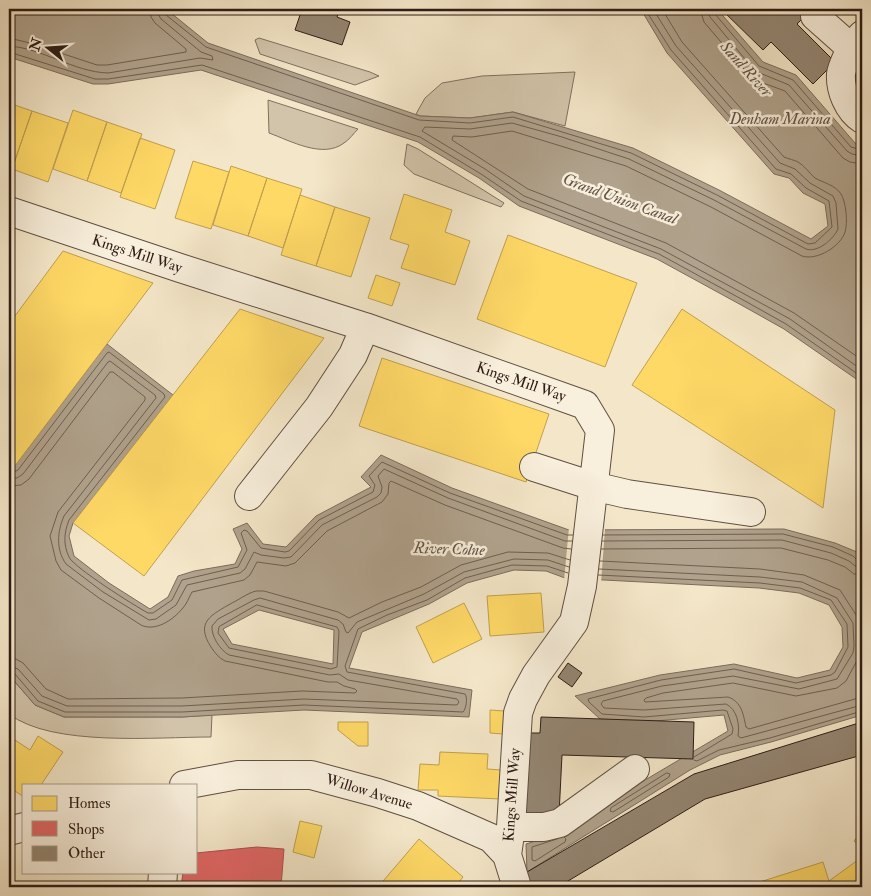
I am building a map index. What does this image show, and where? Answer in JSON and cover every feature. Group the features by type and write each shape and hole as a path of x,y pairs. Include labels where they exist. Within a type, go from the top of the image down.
{"street":[{"path":"815,16 857,41 841,73 844,94 850,105 862,119"},
{"name":"Kings Mill Way","path":"9,211 365,327 585,405 600,430 582,586 574,622 536,675 518,713 511,827 507,855"},
{"path":"249,496 319,407 353,355 365,327"},
{"path":"534,467 593,486 627,494 751,512"},
{"path":"511,827 544,827 560,824 635,769"},
{"name":"Willow Avenue","path":"189,784 238,775 311,774 378,793 418,806 491,838 507,855 517,887"},
{"path":"9,831 22,828"},
{"path":"162,887 163,874"}],"shaded area":[{"path":"259,38 379,76 355,85 260,54 255,40"},
{"path":"575,72 565,126 513,112 470,118 420,116 416,114 425,98 442,83 482,76"},
{"path":"268,100 358,129 346,142 336,147 317,149 297,144 269,133"},
{"path":"407,144 504,203 501,207 414,174 404,165"},
{"path":"9,675 35,705 64,717 182,717 212,715 211,737 106,738 51,732 28,724 9,714"}],"water":[{"path":"9,9 166,9 208,43 420,116 470,118 513,112 633,148 719,190 811,239 828,226 825,204 803,193 789,178 774,174 667,53 643,13 631,9 717,9 763,62 796,75 855,143 862,145 862,383 784,329 657,259 519,206 479,178 418,142 201,70 108,84 93,84 9,57"},
{"name":"River Colne","path":"107,344 173,395 73,523 69,536 74,556 109,583 150,609 168,597 178,576 194,571 235,564 242,549 233,529 247,523 263,544 286,547 316,516 371,487 361,477 381,455 452,488 569,530 784,529 835,543 857,552 862,559 862,715 720,755 690,770 527,872 526,844 565,832 640,783 728,731 724,715 644,722 600,719 575,696 660,675 734,664 797,678 830,670 843,647 842,627 829,605 799,593 759,588 565,578 546,571 514,570 467,583 429,604 362,632 349,668 472,690 469,717 304,710 182,717 64,717 35,705 9,675 9,466 14,467","holes":["259,610 334,630 333,664 232,644 223,629"]}],"pier":[{"path":"569,527 605,529 601,583 564,581"}],"building: Homes":[{"path":"9,103 32,111 12,169 9,168"},
{"path":"73,110 107,122 87,181 53,169"},
{"path":"32,111 68,123 48,182 12,169"},
{"path":"107,122 142,134 121,193 87,181"},
{"path":"140,138 175,150 155,209 120,197"},
{"path":"193,161 229,172 211,229 175,218"},
{"path":"231,166 267,178 248,236 213,225"},
{"path":"267,178 302,189 283,248 248,236"},
{"path":"404,194 452,210 445,232 470,241 455,285 401,268 409,245 390,239"},
{"path":"300,195 335,207 316,266 281,255"},
{"path":"335,207 370,218 351,277 316,266"},
{"path":"508,235 637,283 605,367 477,319"},
{"path":"63,251 153,283 14,467 9,464 9,324"},
{"path":"376,275 400,283 392,306 368,298"},
{"path":"240,309 324,338 144,576 73,523"},
{"path":"682,309 835,410 823,508 632,385"},
{"path":"382,358 549,414 526,482 359,426"},
{"path":"541,593 544,632 490,636 487,596"},
{"path":"464,603 482,639 433,663 416,627"},
{"path":"490,710 504,711 503,734 490,733"},
{"path":"338,722 368,722 368,746 358,746 338,730"},
{"path":"9,736 30,750 38,736 63,752 42,784 22,784 22,796 9,787"},
{"path":"440,752 488,754 487,769 502,770 500,799 438,796 438,790 418,790 420,764 439,765"},
{"path":"300,821 322,826 314,858 293,852"},
{"path":"862,831 862,848 854,841"},
{"path":"419,839 463,877 455,887 378,887"},
{"path":"862,857 862,887 744,887 823,862 829,881"}],"building: Shops":[{"path":"257,847 284,849 281,887 181,887 183,874 198,874 198,853"}],"building: Other":[{"path":"302,9 340,9 337,17 350,22 342,45 295,30"},
{"path":"721,9 808,9 810,11 797,24 835,62 813,84 771,42 763,50"},
{"path":"568,663 582,673 572,687 558,677"},
{"path":"541,717 694,722 693,759 562,755 559,815 523,814 526,733 540,733"},
{"path":"862,722 862,755 705,799 558,887 529,887 527,872 694,774"}],"water label":[{"name":"Sand River","path":"746,69"},
{"name":"Denham Marina","path":"780,119"},
{"name":"Grand Union Canal","path":"620,199"}]}
